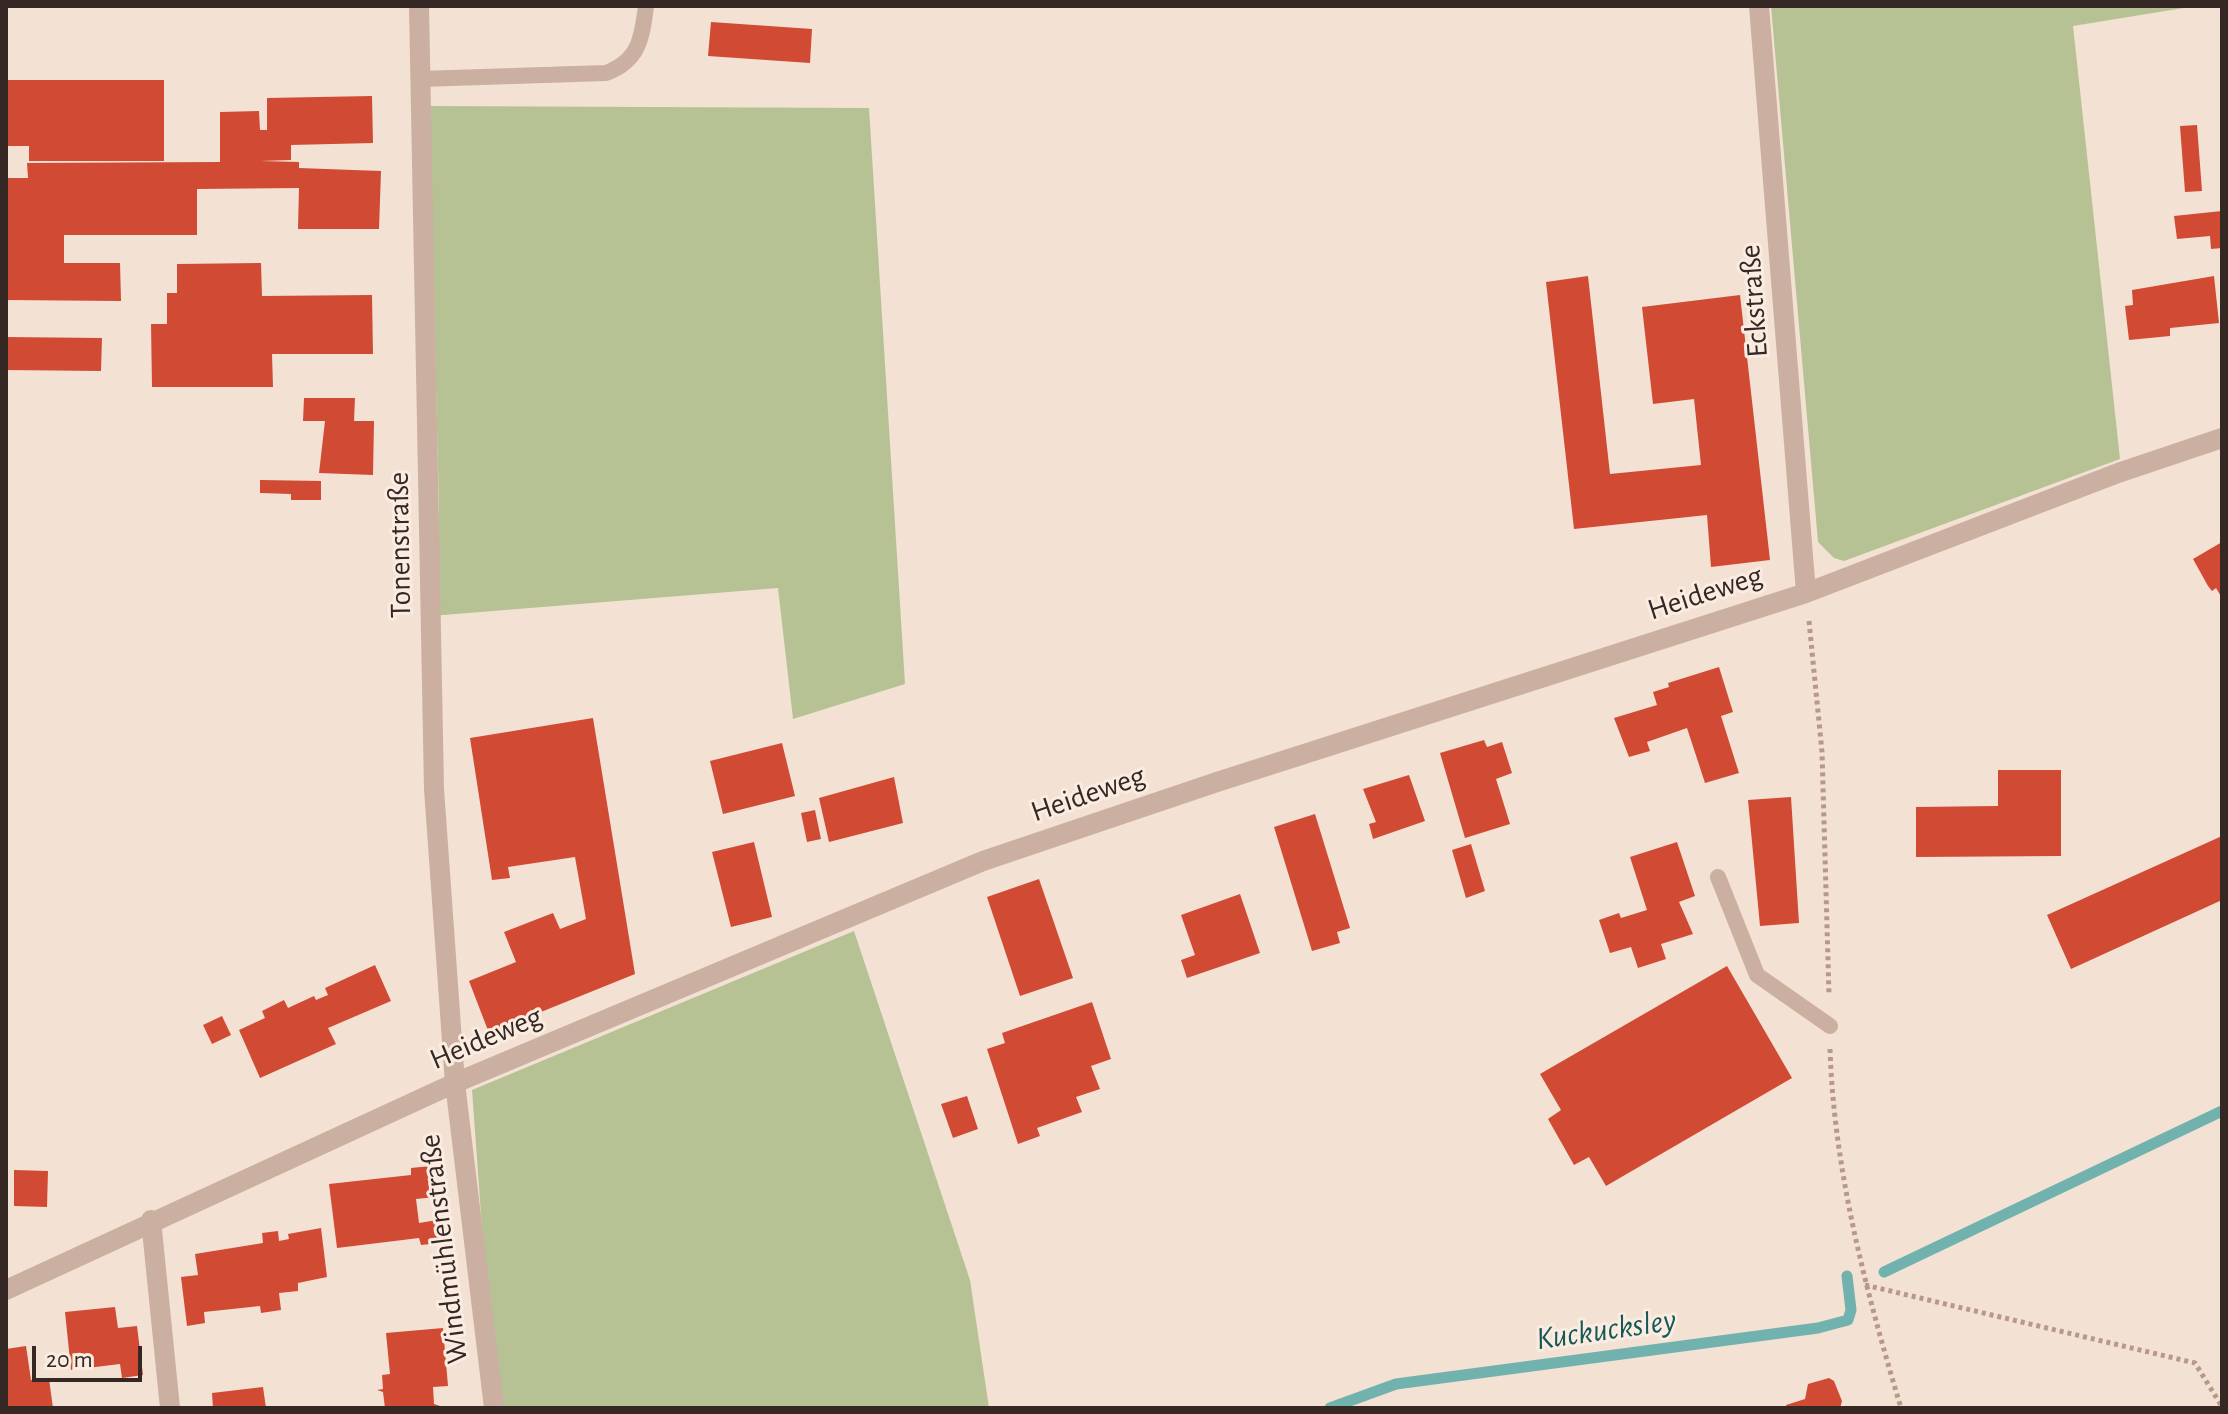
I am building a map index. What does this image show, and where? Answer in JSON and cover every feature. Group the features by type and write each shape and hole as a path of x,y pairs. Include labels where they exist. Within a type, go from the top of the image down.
{"street":[{"name":"Tonenstraße","path":"419,6 434,789 455,1083"},
{"name":"Eckstraße","path":"1759,6 1806,593"},
{"name":"Heideweg","path":"6,1290 151,1220 455,1083 983,861 1217,782 1806,593 2118,473 2222,438"},
{"name":"Windmühlenstraße","path":"455,1083 494,1408"},
{"path":"151,1220 170,1408"}],"lane":[{"path":"420,79 606,73 627,62 636,52 641,43 646,6"},
{"path":"1718,877 1757,975 1830,1026"}],"path":[{"path":"1865,1285 2195,1363 2221,1405"}],"green space":[{"path":"1771,6 2196,6 2073,26 2120,459 1844,561 1834,558 1818,542"},
{"path":"429,106 869,108 905,684 793,719 778,588 431,616 439,509"},
{"path":"854,931 970,1280 989,1408 495,1408 472,1090"}],"building":[{"path":"711,22 812,29 810,63 708,56"},
{"path":"6,80 164,80 164,161 29,161 29,146 6,146"},
{"path":"372,96 373,143 291,145 291,160 260,161 299,162 299,168 381,171 379,229 298,229 299,188 197,189 197,235 64,235 64,263 120,263 121,301 6,300 6,178 28,178 27,163 220,162 220,112 259,111 260,130 267,130 267,98"},
{"path":"2197,125 2202,191 2185,192 2180,126"},
{"path":"2222,211 2222,248 2211,249 2210,236 2177,239 2174,216"},
{"path":"261,263 262,296 372,295 373,354 272,354 273,387 152,387 151,324 167,324 167,293 177,293 177,264"},
{"path":"1588,276 1610,474 1701,465 1694,399 1653,404 1642,307 1740,295 1770,560 1711,567 1707,515 1574,529 1546,282"},
{"path":"2214,276 2219,323 2170,328 2170,336 2129,340 2125,306 2133,305 2132,290"},
{"path":"6,337 102,338 101,371 6,370"},
{"path":"304,398 355,398 354,421 374,421 373,475 319,473 325,421 303,421"},
{"path":"260,480 321,481 321,500 291,500 291,494 260,493"},
{"path":"2222,542 2222,598 2216,588 2212,591 2208,586 2193,559"},
{"path":"1719,667 1733,712 1721,716 1739,773 1705,783 1687,728 1647,742 1650,751 1629,757 1614,718 1657,705 1653,692 1669,687 1668,683"},
{"path":"593,718 635,974 489,1033 469,981 516,962 504,932 553,913 560,929 586,919 575,857 508,867 510,878 492,880 470,738"},
{"path":"1484,740 1487,747 1502,742 1512,773 1496,779 1510,824 1465,838 1440,753"},
{"path":"782,743 795,796 723,814 710,761"},
{"path":"1998,770 2061,770 2061,856 1916,857 1916,807 1998,806"},
{"path":"1409,775 1425,821 1373,839 1369,824 1376,822 1363,789"},
{"path":"894,777 903,823 829,842 819,798"},
{"path":"1791,797 1799,923 1760,926 1748,800"},
{"path":"815,810 821,839 807,842 801,813"},
{"path":"1315,814 1350,928 1337,932 1340,943 1312,951 1274,827"},
{"path":"2222,836 2222,900 2071,969 2047,915"},
{"path":"754,842 772,917 731,927 712,852"},
{"path":"1677,842 1695,896 1679,902 1693,934 1661,944 1666,959 1638,968 1631,947 1610,953 1599,920 1619,913 1621,918 1647,910 1630,857"},
{"path":"1471,844 1485,891 1466,898 1452,850"},
{"path":"1039,879 1073,978 1020,996 987,897"},
{"path":"1240,894 1260,953 1187,978 1181,960 1195,955 1181,915"},
{"path":"375,965 391,1001 328,1028 336,1044 260,1078 239,1030 265,1018 262,1011 284,1000 288,1008 314,996 316,1000 328,995 325,988"},
{"path":"1727,966 1792,1078 1606,1186 1589,1157 1574,1165 1548,1119 1561,1110 1540,1074"},
{"path":"1092,1002 1111,1059 1091,1066 1100,1089 1076,1097 1082,1112 1037,1128 1040,1136 1018,1144 987,1049 1005,1043 1002,1033"},
{"path":"222,1016 231,1035 212,1044 203,1025"},
{"path":"967,1096 978,1129 953,1138 941,1104"},
{"path":"431,1166 435,1197 416,1199 419,1223 437,1220 440,1243 421,1245 419,1238 337,1248 329,1184 411,1175 411,1168"},
{"path":"14,1170 48,1171 47,1207 14,1206"},
{"path":"321,1228 327,1277 298,1283 298,1291 279,1293 281,1310 261,1313 260,1306 204,1312 205,1323 187,1326 181,1277 198,1275 195,1254 263,1243 262,1233 278,1231 279,1241 289,1239 288,1234"},
{"path":"115,1307 118,1328 137,1326 143,1375 122,1378 120,1364 71,1370 65,1312"},
{"path":"443,1328 448,1386 433,1387 434,1404 440,1406 385,1408 383,1392 377,1390 383,1389 382,1375 390,1374 386,1333"},
{"path":"26,1346 31,1380 49,1379 53,1408 6,1408 6,1349"},
{"path":"1829,1378 1834,1381 1842,1401 1840,1408 1787,1408 1786,1405 1805,1399 1808,1384"},
{"path":"263,1387 266,1408 213,1408 212,1393"}],"waterway":[{"name":"Kuckucksley","path":"1884,1272 2222,1111"},
{"name":"Kuckucksley","path":"1330,1408 1396,1384 1818,1328 1848,1320 1851,1310 1847,1276"}]}
